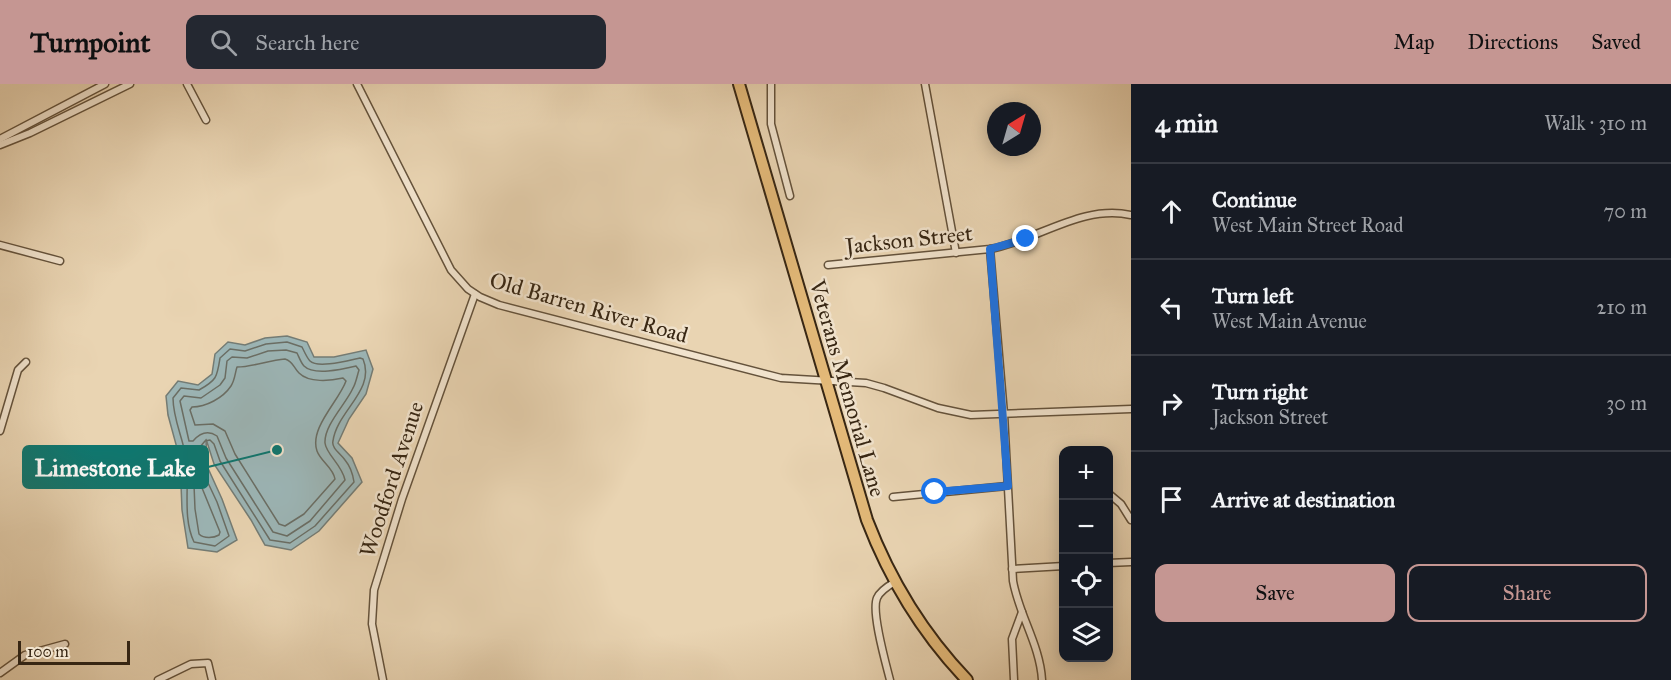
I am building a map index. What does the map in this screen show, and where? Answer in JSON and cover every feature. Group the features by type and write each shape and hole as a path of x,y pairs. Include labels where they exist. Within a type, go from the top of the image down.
{"main road":[{"name":"Veterans Memorial Lane","path":"739,84 867,520 895,582 932,640 967,680"}],"street":[{"path":"0,138 105,84"},
{"path":"0,146 130,84"},
{"path":"187,84 206,120"},
{"name":"Old Barren River Road","path":"357,84 447,263 460,282 489,302 781,378 852,381 875,385 950,412 971,415 1131,409"},
{"path":"771,84 772,132 790,196"},
{"path":"925,84 956,253"},
{"path":"75,99 80,109"},
{"name":"Jackson Street","path":"828,265 990,249 1013,244 1094,214 1131,215"},
{"path":"0,245 60,261"},
{"path":"990,249 1004,414 1014,588 1037,650 1042,680"},
{"name":"Woodford Avenue","path":"383,680 372,624 374,590 389,538 475,294"},
{"path":"0,431 2,410 18,370 26,362"},
{"path":"893,497 1008,486"},
{"path":"1113,497 1121,504 1131,520"},
{"path":"1113,563 1131,561"},
{"path":"1012,569 1059,566"},
{"path":"890,680 876,605 881,593 895,582"},
{"path":"1014,680 1012,639 1022,612"},
{"path":"0,673 25,655 65,644"},
{"path":"158,680 190,664 208,663 212,680"}],"water":[{"path":"287,336 307,342 314,357 334,357 366,350 373,369 366,394 349,419 338,443 352,458 362,482 319,531 291,550 265,545 214,464 206,439 207,466 237,540 217,552 188,548 182,510 180,459 168,415 166,396 178,381 198,385 212,374 215,354 228,342 245,345 265,338"}],"place":[{"name":"Limestone Lake","path":"277,450"}],"route":[{"path":"935,492 1008,486 990,249 1026,239"}]}
